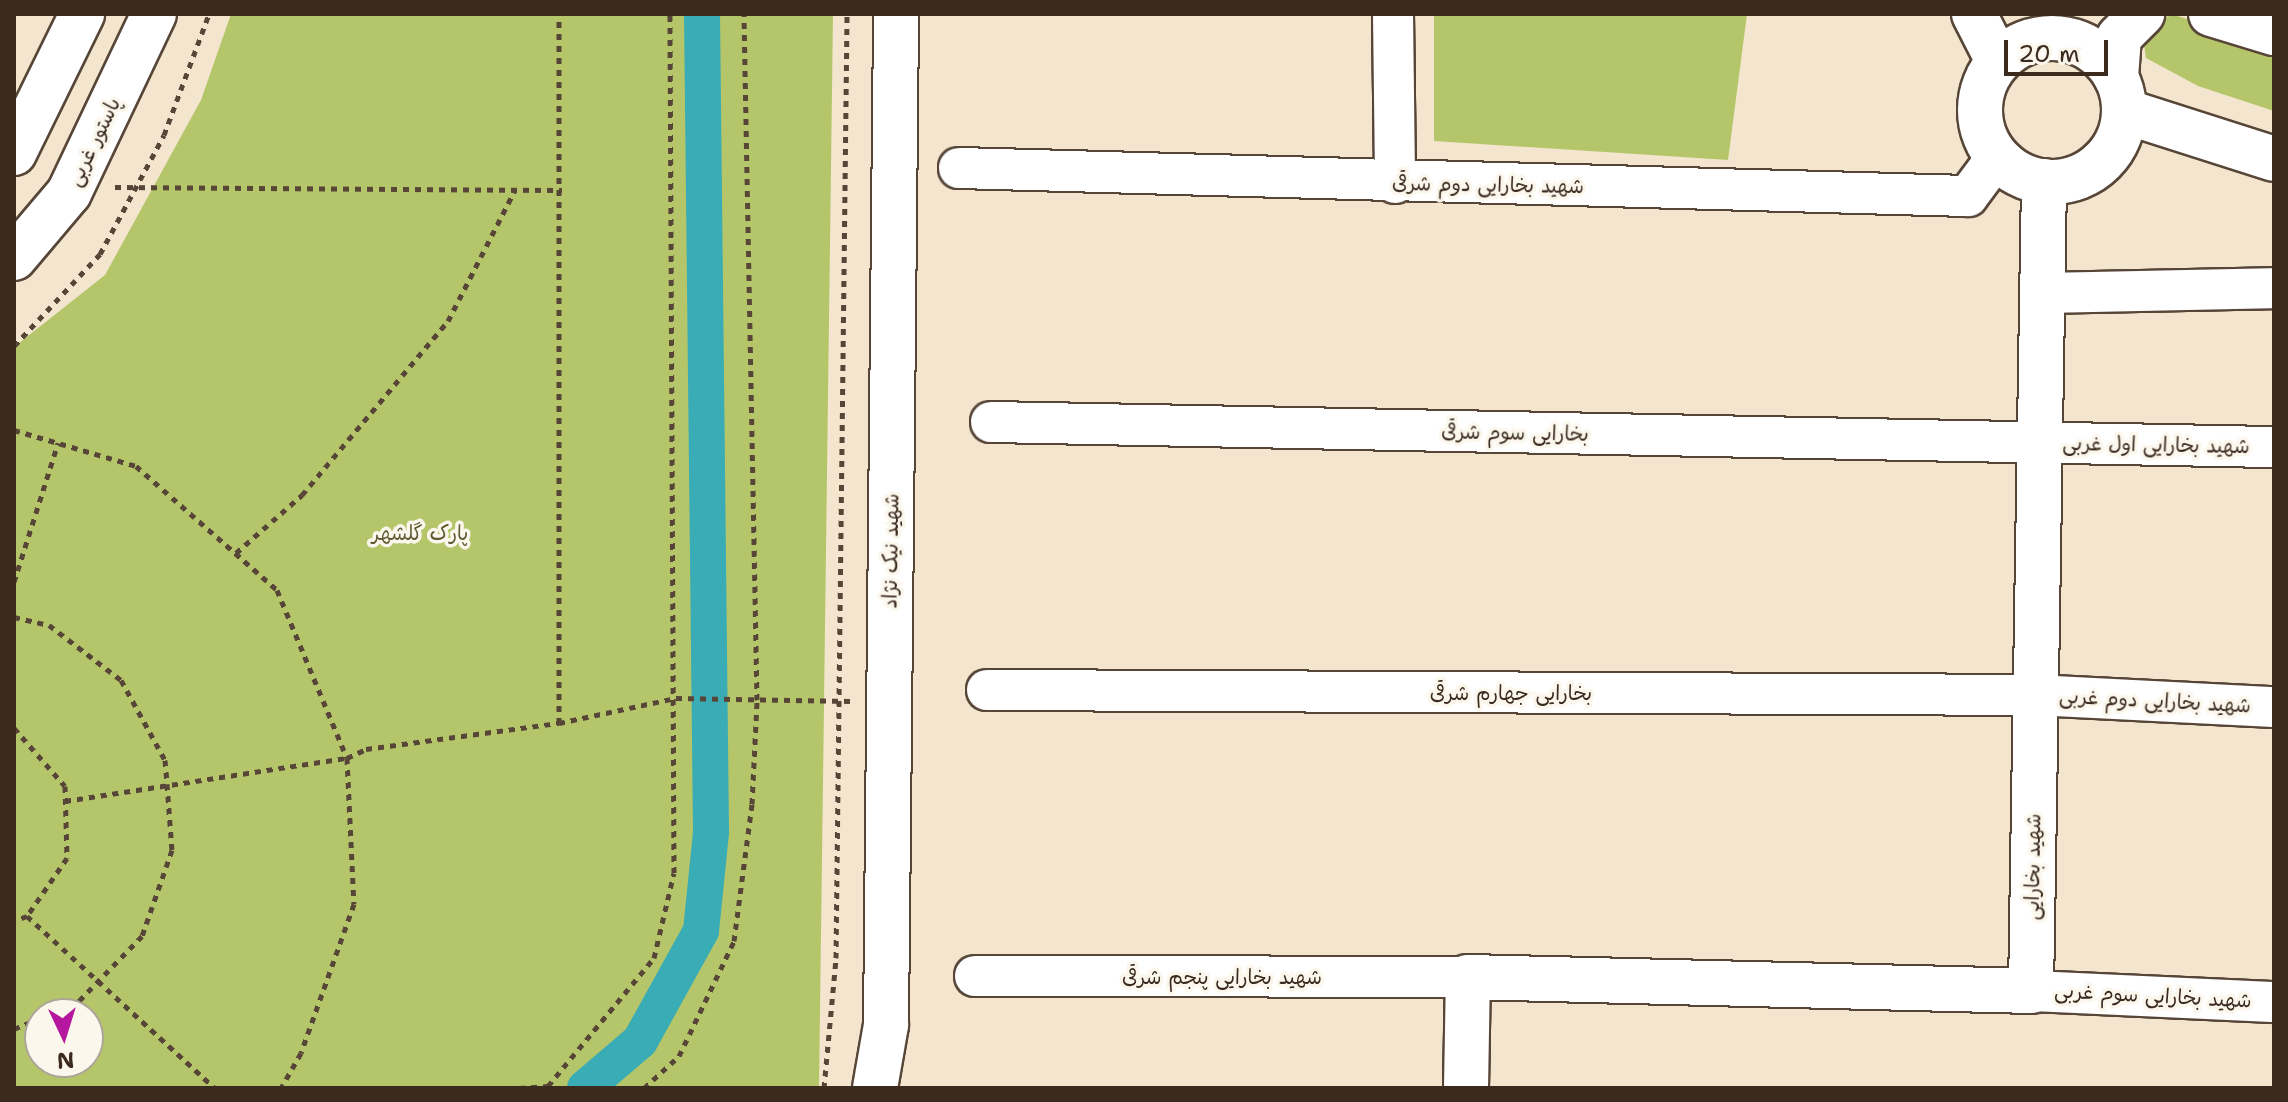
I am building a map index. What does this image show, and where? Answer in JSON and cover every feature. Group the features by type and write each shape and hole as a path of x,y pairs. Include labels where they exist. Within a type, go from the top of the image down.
{"main road":[{"path":"14,153 82,14"},
{"name":"پاستور غربی","path":"14,258 74,184 154,14"},
{"name":"شهید نیک نژاد","path":"875,1088 886,1025 896,14"},
{"path":"1974,14 1998,61"},
{"path":"2142,14 2119,37 2120,94 2108,155 2068,180 2044,181 2027,177 1997,157 1980,120 1983,88 1998,61 2038,39 2062,38 2084,45 2120,94 2274,159"},
{"path":"2211,14 2274,33"},
{"name":"شهید بخارایی","path":"2031,991 2044,181"},
{"path":"1466,1088 1468,977 2031,991"}],"street":[{"path":"1393,14 1395,183"},
{"name":"شهید بخارایی دوم شرقی","path":"959,168 1395,183 1968,196 1997,157"},
{"path":"2041,293 2274,288"},
{"name":"بخارایی سوم شرقی","path":"991,422 2039,442"},
{"name":"شهید بخارایی اول غربی","path":"2039,442 2274,447"},
{"name":"بخارایی جهارم شرقی","path":"987,690 2035,695"},
{"name":"شهید بخارایی دوم غربی","path":"2035,695 2274,707"},
{"name":"شهید بخارایی پنجم شرقی","path":"975,976 1468,977"},
{"name":"شهید بخارایی سوم غربی","path":"2031,991 2274,1002"}],"path":[{"path":"14,346 100,254 164,135 209,14"},
{"path":"559,14 562,190 559,723"},
{"path":"519,1088 548,1086 654,958 674,873 676,698 670,14"},
{"path":"644,1088 679,1056 734,941 752,804 757,700 744,14"},
{"path":"824,1088 836,958 847,14"},
{"path":"74,184 135,189 562,190"},
{"path":"236,553 302,495 448,321 515,190"},
{"path":"14,430 136,466 277,590 347,758 354,904 301,1053 281,1088"},
{"path":"14,582 58,443"},
{"path":"14,617 49,625 121,680 165,760 172,850 142,936 82,998"},
{"path":"65,801 347,758 366,749 559,723 676,698 889,699"},
{"path":"14,728 65,786 67,858 27,916 14,921"},
{"path":"27,916 100,979 215,1088"}],"green space":[{"name":"پارک گلشهر","path":"231,14 833,14 819,1088 14,1088 14,347 105,275 201,100"},
{"path":"1434,14 1747,14 1728,160 1434,141"},
{"path":"2174,15 2274,45 2274,111 2198,86 2146,58 2143,38 2154,20"}],"waterway":[{"path":"585,1088 640,1041 701,931 711,832 702,14"}]}
